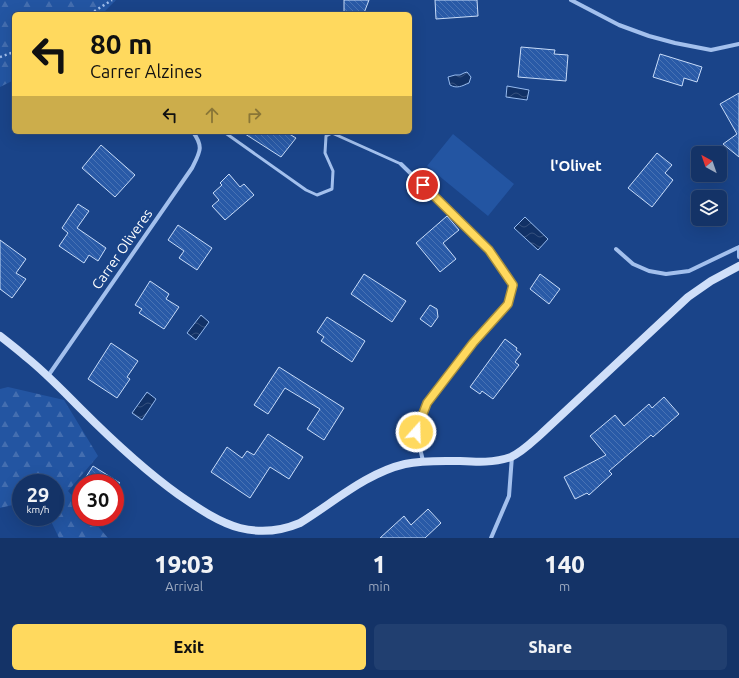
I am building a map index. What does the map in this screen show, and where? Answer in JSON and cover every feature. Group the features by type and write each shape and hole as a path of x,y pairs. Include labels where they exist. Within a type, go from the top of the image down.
{"street":[{"path":"571,0 619,25 649,36 675,43 711,50 739,44"},
{"name":"Carrer Oliveres","path":"48,376 192,168 201,148 199,141 194,134"},
{"path":"401,164 489,250 513,285 508,304 473,343 427,403 416,432 423,461"},
{"path":"616,249 633,264 649,271 666,274 689,271 739,247 739,256"},
{"path":"0,336 27,357 122,448 166,486 225,523 241,528 259,531 289,528 300,523 384,471 405,464 423,461 496,461 512,456 524,449 540,435 688,297 711,281 739,266"},
{"path":"491,538 509,496 512,456"}],"lane":[{"path":"227,134 306,190 317,195 332,189 332,171 325,153 326,136 330,134"},
{"path":"334,134 401,164"}],"path":[{"path":"93,12 112,0"},
{"path":"0,56 12,53"}],"green space":[{"path":"0,0 116,0 104,12 12,12 12,81 0,87"},
{"path":"453,134 514,184 488,216 427,166"},
{"path":"8,387 64,400 98,456 83,474 72,474 72,486 68,491 72,496 72,526 98,526 108,538 59,538 53,526 64,526 64,474 12,474 12,505 0,508 0,389"}],"water":[{"path":"467,72 471,77 469,83 457,87 450,85 448,77"},
{"path":"507,86 529,90 527,100 506,97"},
{"path":"525,217 548,239 538,250 514,228"},
{"path":"201,315 209,322 196,340 187,333"},
{"path":"147,392 156,399 142,420 132,413"}],"building":[{"path":"344,0 369,0 364,12 344,12"},
{"path":"435,0 477,0 478,16 436,19"},
{"path":"521,47 555,50 554,54 568,55 566,81 518,77"},
{"path":"660,54 702,67 697,82 684,78 682,86 653,77"},
{"path":"739,93 739,157 723,144 737,134 720,104"},
{"path":"245,134 289,134 296,138 281,157"},
{"path":"101,145 135,175 115,197 82,168"},
{"path":"657,153 672,165 665,173 673,180 652,207 628,188"},
{"path":"229,174 240,187 244,184 254,195 225,220 212,206 219,200 213,193 222,185 220,183"},
{"path":"78,204 89,211 77,228 106,248 98,261 89,255 84,263 59,246 68,233 62,228"},
{"path":"447,216 459,230 443,243 456,259 440,272 416,243"},
{"path":"178,225 212,248 197,270 179,258 184,251 168,240"},
{"path":"0,240 26,259 16,273 26,279 12,298 0,289"},
{"path":"364,274 406,301 392,322 351,294"},
{"path":"540,274 560,289 549,304 530,289"},
{"path":"150,281 169,294 166,299 179,307 164,329 139,313 142,309 135,305"},
{"path":"430,305 437,309 438,317 431,327 420,319"},
{"path":"327,317 365,341 352,362 321,341 324,337 317,332"},
{"path":"505,339 517,348 516,350 521,354 515,362 519,365 493,399 482,391 480,394 470,387"},
{"path":"111,343 138,361 127,377 130,379 117,398 88,379"},
{"path":"279,367 344,408 324,440 307,429 320,409 285,388 268,414 254,405"},
{"path":"664,397 679,414 653,437 651,435 609,471 612,474 589,495 587,493 575,499 564,477 606,455 590,436 615,415 624,426 649,404 652,408"},
{"path":"268,434 303,457 289,479 270,467 250,498 211,472 227,447 242,458 247,451 254,455"},
{"path":"93,466 106,474 88,474"},
{"path":"428,509 441,523 425,538 380,538 404,516 411,525"}],"district":[{"name":"l'Olivet","path":"576,165"}],"route":[{"path":"416,432 427,403 473,343 508,304 513,285 489,250 423,185"}]}
